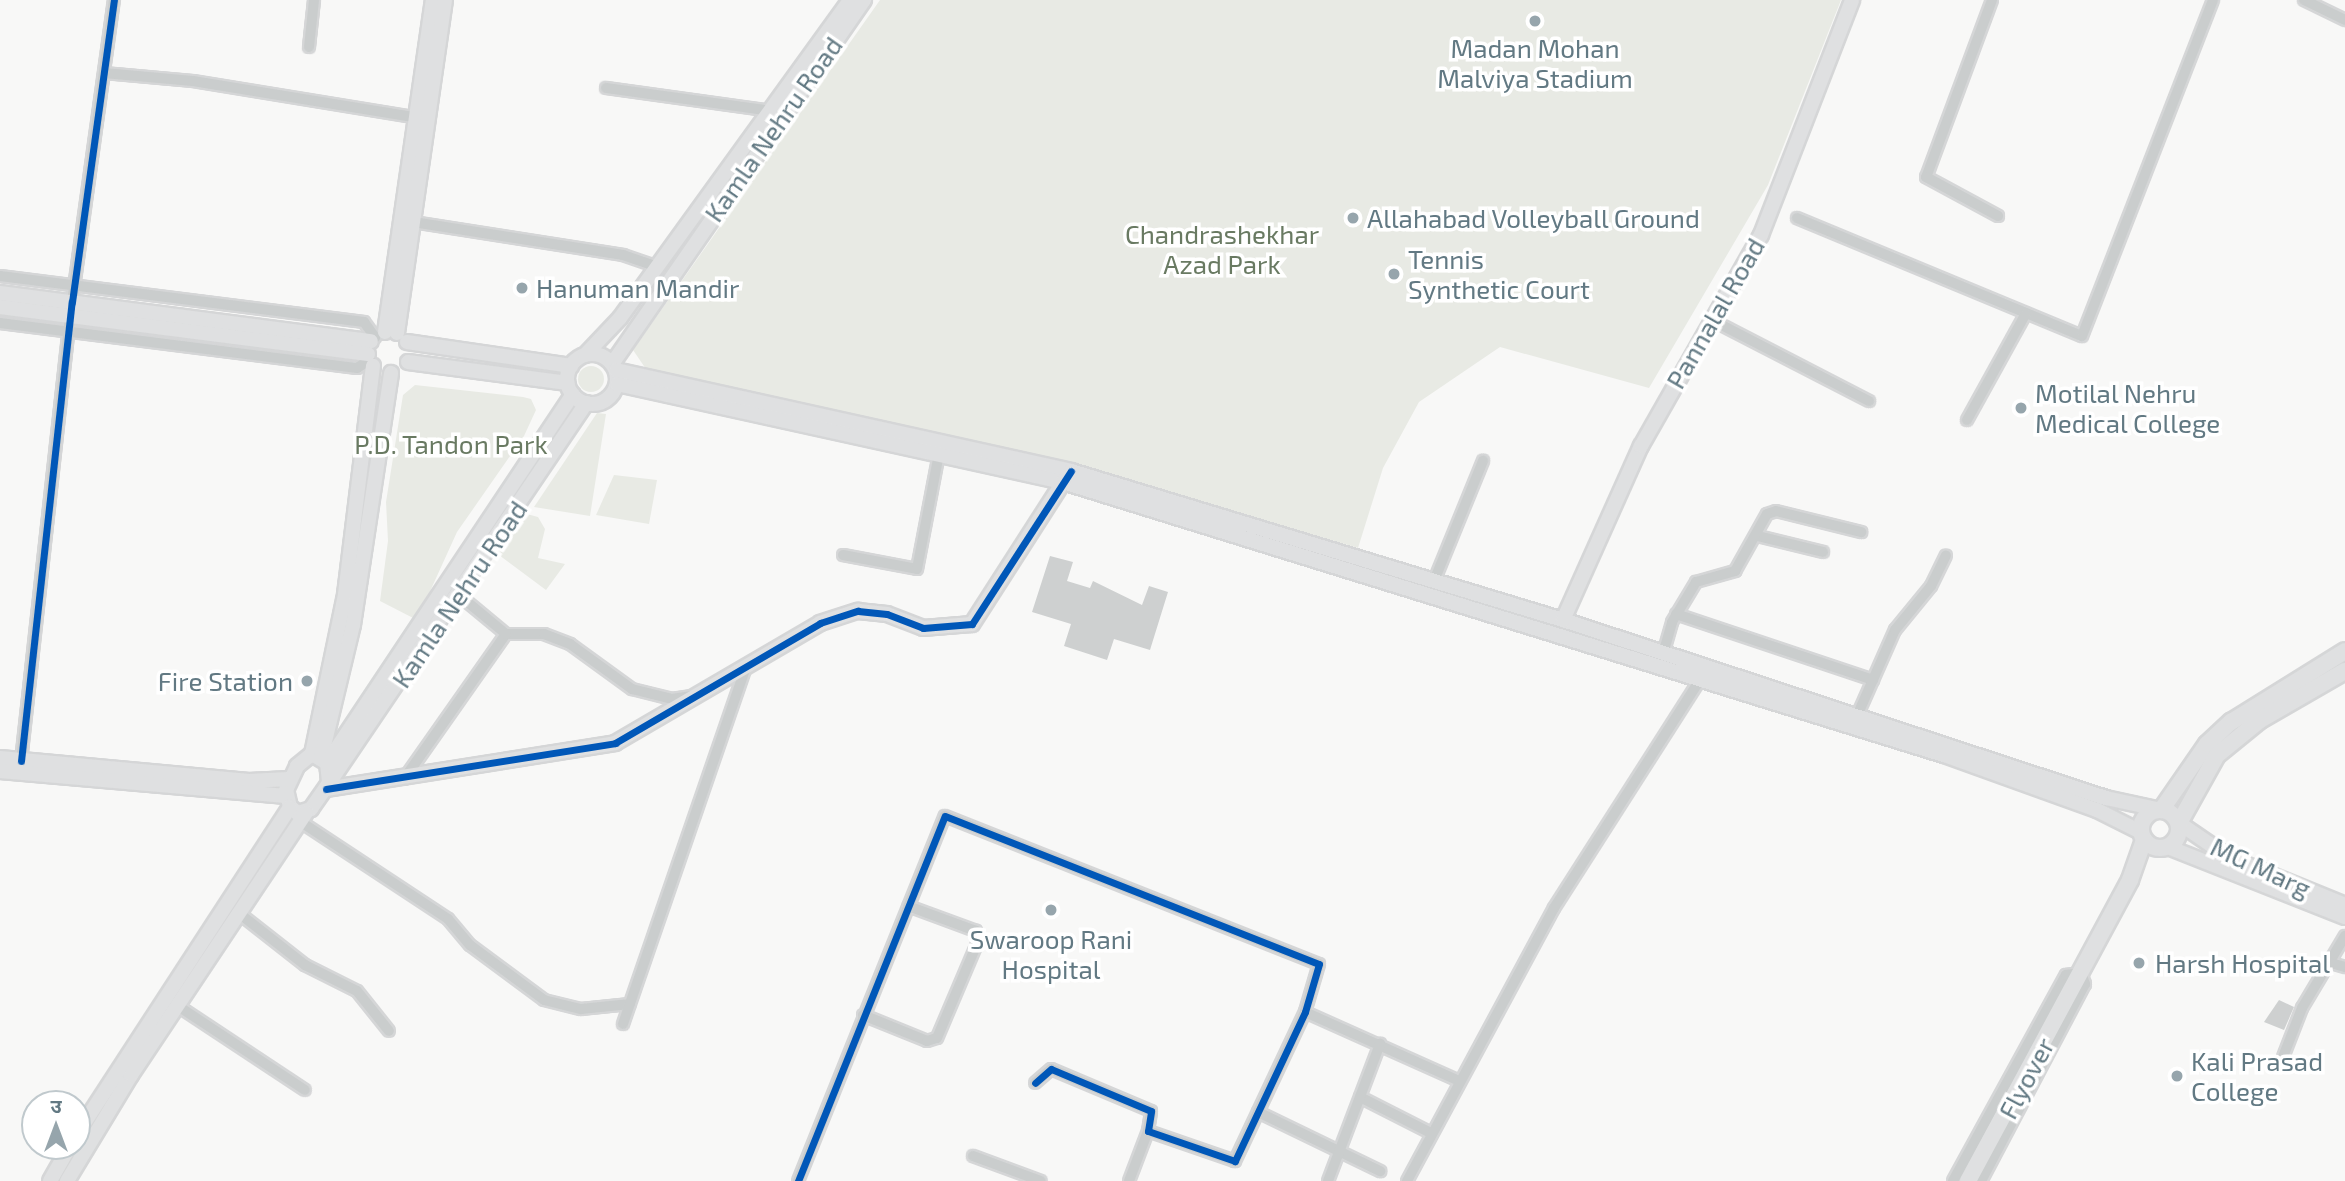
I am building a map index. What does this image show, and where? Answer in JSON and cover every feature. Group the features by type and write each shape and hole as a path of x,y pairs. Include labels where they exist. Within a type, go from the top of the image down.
{"main road":[{"path":"432,0 320,758 328,786 403,780 615,743 704,694 820,624 858,611 887,614 923,628 972,624 1067,476"},
{"path":"320,758 353,625 391,373 381,346 412,222 444,0"},
{"name":"Kamla Nehru Road","path":"615,373 864,0"},
{"name":"Pannalal Road","path":"1563,620 1641,446 1710,319 1761,234 1852,0"},
{"name":"Kamla Nehru Road","path":"585,355 658,267 849,1"},
{"path":"0,293 72,308 571,366 585,355 602,356 615,373 1067,476 1434,581 1663,654 1703,675 1857,716 2106,798 2160,810 2179,823"},
{"path":"0,307 72,308"},
{"path":"381,346 408,362 571,389 586,403 608,398 615,373"},
{"path":"391,373 408,362"},
{"path":"571,366 571,389"},
{"name":"Kamla Nehru Road","path":"289,779 320,758 571,389"},
{"name":"Kamla Nehru Road","path":"303,818 328,786 459,595 586,403"},
{"path":"1067,476 1703,675 2038,787 2152,842 2345,917"},
{"path":"2152,842 2144,817 2160,810 2207,744 2231,722 2345,651"},
{"path":"2152,842 2176,839 2179,823 2217,755 2260,720 2345,671"},
{"path":"0,758 249,781 289,779 288,802 103,1105 67,1181"},
{"path":"0,771 288,802 303,818 178,1006 91,1118"},
{"name":"MG Marg","path":"2179,823 2230,858 2345,905"},
{"name":"Flyover","path":"1968,1181 2152,842"},
{"path":"50,1181 62,1160"}],"street":[{"path":"21,761 69,331 114,0"},
{"path":"309,47 314,0"},
{"path":"1992,0 1926,177 1997,216"},
{"path":"1797,218 2082,336 2213,0"},
{"path":"2304,0 2345,20"},
{"path":"104,73 193,80 414,117"},
{"path":"606,88 772,111"},
{"path":"412,222 609,252 658,267"},
{"path":"0,276 364,322 381,346 358,368 0,323"},
{"path":"1967,420 2026,313"},
{"path":"1710,319 1869,401"},
{"path":"843,555 917,569 941,447"},
{"path":"1434,581 1483,461"},
{"path":"1663,654 1676,614 1696,582 1735,571 1758,536 1762,519 1776,511 1861,532"},
{"path":"1758,536 1823,552"},
{"path":"1857,716 1895,630 1931,586 1946,555"},
{"path":"459,595 506,634 544,634 570,644 632,689 672,699 704,694"},
{"path":"1676,614 1873,680"},
{"path":"403,780 506,634"},
{"path":"623,1024 746,669"},
{"path":"1407,1181 1554,908 1703,675"},
{"path":"798,1181 944,816 1319,964 1305,1012 1235,1161 1148,1131"},
{"path":"303,818 448,919 470,945 544,1000 581,1009 629,1004"},
{"path":"863,1016 927,1041 937,1038 979,939 976,931 908,906"},
{"path":"240,914 305,965 356,991 389,1031"},
{"path":"2283,1057 2302,1008 2345,936"},
{"path":"2331,963 2345,967"},
{"path":"1953,1181 2066,975 2078,979 2085,984 1981,1181"},
{"path":"178,1006 305,1090"},
{"path":"1305,1012 1459,1081"},
{"path":"1328,1181 1380,1044"},
{"path":"1035,1083 1051,1069 1151,1111 1148,1131 1129,1181"},
{"path":"1360,1097 1431,1133"},
{"path":"1258,1112 1380,1171"},
{"path":"973,1156 1041,1181"}],"green space":[{"name":"Chandrashekhar Azad Park","path":"880,0 1841,0 1768,185 1649,388 1500,347 1419,402 1383,468 1358,548 1060,461 648,372 633,350"},
{"path":"591,366 600,370 604,379 600,388 591,392 582,388 578,379 582,370"},
{"name":"P.D. Tandon Park","path":"415,385 523,397 531,399 536,410 524,436 457,532 417,620 380,601 388,541 386,502 403,395"},
{"path":"597,413 606,414 590,516 534,507"},
{"path":"614,475 657,480 649,524 596,515"},
{"path":"523,513 538,517 545,529 538,558 565,564 546,590 495,552"}],"building":[{"path":"1050,556 1073,562 1067,581 1090,588 1093,581 1142,605 1149,586 1168,592 1150,650 1114,639 1107,660 1064,646 1071,624 1032,612"},
{"path":"2279,1000 2294,1007 2284,1030 2264,1022"}],"cycle path":[{"path":"21,761 72,302 114,0"},
{"path":"326,789 615,743 820,623 858,611 887,614 923,628 972,624 1071,471"},
{"path":"798,1181 945,816 1319,964 1305,1012 1235,1161 1148,1131 1151,1111 1051,1069 1035,1083"}],"place":[{"name":"Madan Mohan Malviya Stadium","path":"1535,21"},
{"name":"Allahabad Volleyball Ground","path":"1353,218"},
{"name":"Tennis Synthetic Court","path":"1394,274"},
{"name":"Hanuman Mandir","path":"522,288"},
{"name":"Motilal Nehru Medical College","path":"2021,408"},
{"name":"Fire Station","path":"307,681"},
{"name":"Swaroop Rani Hospital","path":"1051,910"},
{"name":"Harsh Hospital","path":"2139,963"},
{"name":"Kali Prasad College","path":"2177,1076"}]}
